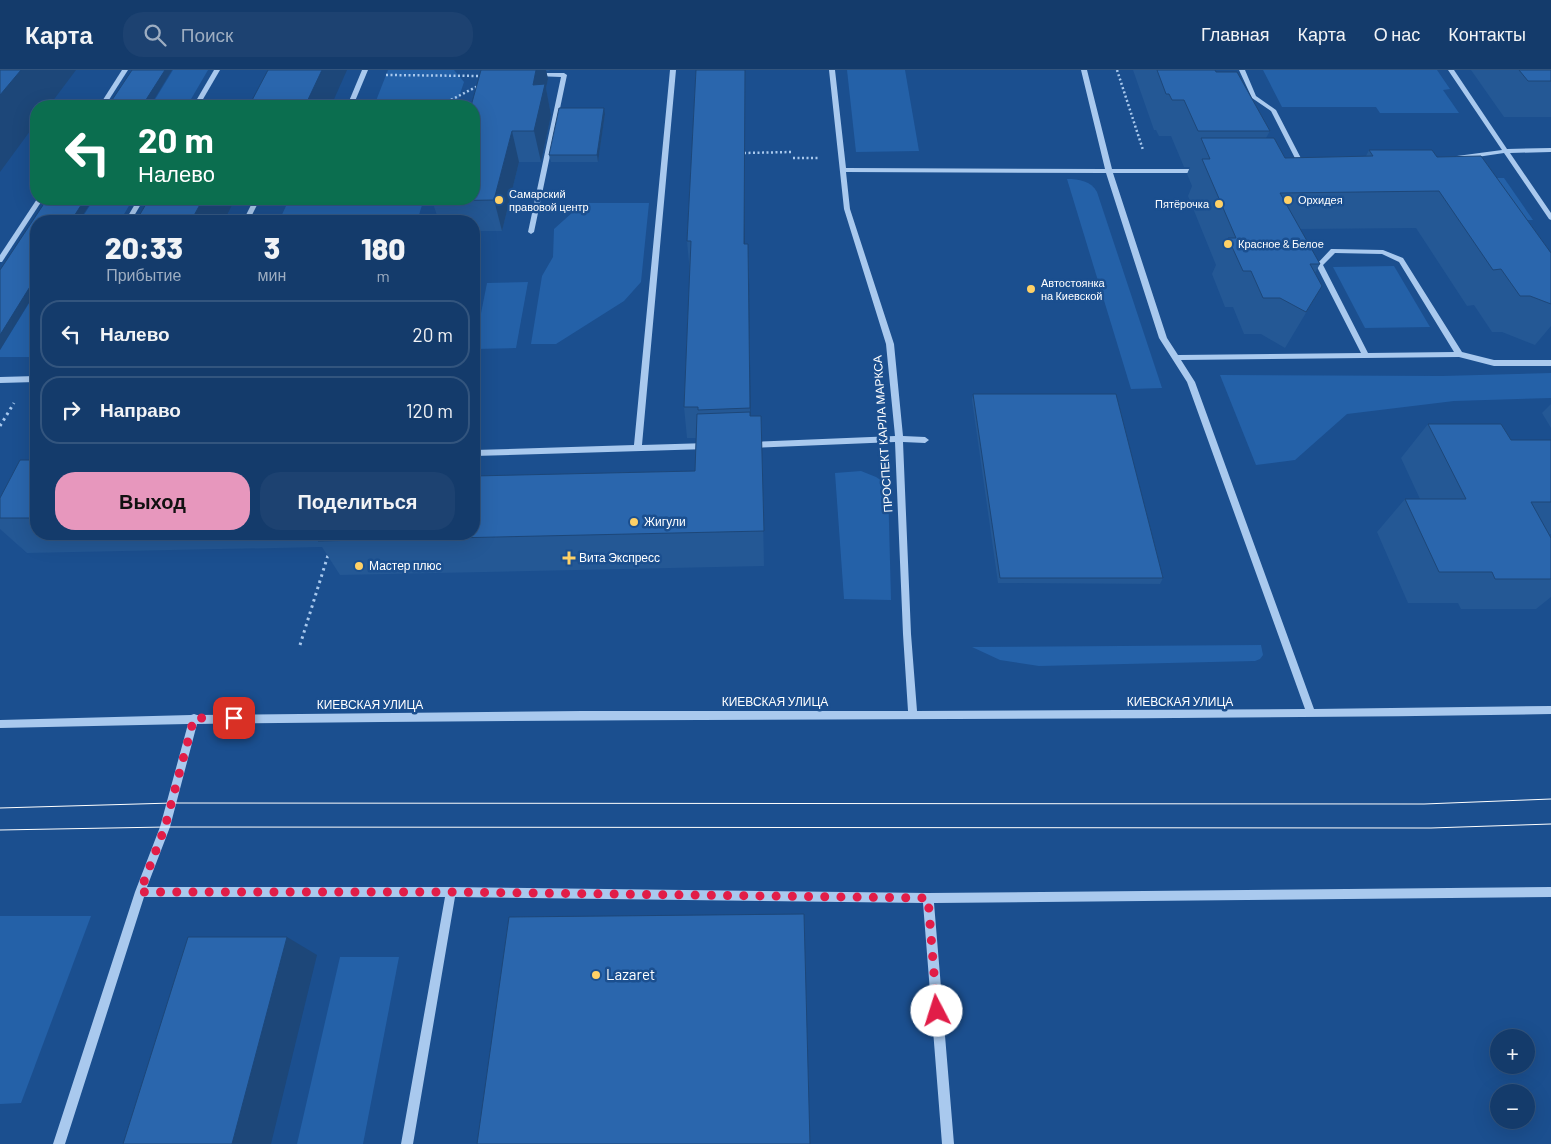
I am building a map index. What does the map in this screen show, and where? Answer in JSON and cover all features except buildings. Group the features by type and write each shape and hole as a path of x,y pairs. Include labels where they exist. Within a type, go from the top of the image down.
{"street":[{"path":"106,100 126,70"},
{"path":"200,100 217,70"},
{"path":"638,448 673,70"},
{"name":"ПРОСПЕКТ КАРЛА МАРКСА","path":"832,70 847,209 890,344 899,439 907,634 913,714"},
{"path":"1084,70 1110,171 1163,338 1191,382 1311,714"},
{"path":"1242,70 1254,96 1273,110 1303,168"},
{"path":"1451,70 1551,218"},
{"path":"352,100 364,72"},
{"path":"530,74 564,75 530,232"},
{"path":"1448,158 1504,151 1551,150"},
{"path":"1295,169 1313,167"},
{"path":"842,170 1212,171"},
{"path":"1,256 36,205"},
{"path":"1366,356 1319,265 1333,251 1383,252 1401,260 1459,354"},
{"path":"1176,358 1459,354 1494,363 1551,363"},
{"path":"0,380 30,379"},
{"path":"737,445 899,439 925,440"},
{"path":"480,453 718,446"},
{"name":"КИЕВСКАЯ УЛИЦА","path":"0,724 194,718 1311,714 1551,710"},
{"path":"59,1144 140,892 165,827 194,718"},
{"path":"140,892 451,892 928,898 1551,892"},
{"path":"407,1144 451,892"},
{"path":"928,898 948,1144"}],"path":[{"path":"1117,70 1144,155"},
{"path":"364,72 487,76"},
{"path":"450,100 480,85"},
{"path":"744,153 792,152"},
{"path":"300,645 330,547"}],"shaded area":[{"path":"173,70 208,70 190,100 155,100"},
{"path":"388,70 454,70 464,82 458,100 376,100"},
{"path":"847,70 905,70 919,151 856,152"},
{"path":"1263,70 1437,70 1450,89 1443,90 1459,113 1380,113 1376,107 1282,107"},
{"path":"1473,178 1504,178 1533,220 1501,220"},
{"path":"1067,179 1084,181 1097,192 1162,388 1131,389"},
{"path":"583,203 649,203 641,282 624,301 556,344 531,344 542,276 553,257 554,229"},
{"path":"90,205 129,205 124,215 84,215"},
{"path":"422,205 419,215 282,215 286,206"},
{"path":"1394,266 1430,327 1365,328 1333,267"},
{"path":"528,282 516,348 480,349 480,319 487,283"},
{"path":"30,302 30,357 0,357 0,350"},
{"path":"1551,373 1551,398 1454,401 1347,414 1295,460 1256,465 1220,375 1442,376"},
{"path":"861,471 876,477 888,485 891,600 844,599 835,473"},
{"path":"1261,645 1263,655 1255,661 1039,666 1000,660 972,647"},
{"path":"0,916 91,916 21,1103 0,1104"},
{"path":"340,957 399,957 363,1144 297,1144"}],"tram line":[{"path":"0,808 172,803 1424,804 1551,799"},
{"path":"0,830 165,827 1431,828 1551,824"}],"place":[{"name":"Самарский правовой центр","path":"499,200"},
{"name":"Орхидея","path":"1288,200"},
{"name":"Пятёрочка","path":"1219,204"},
{"name":"Красное & Белое","path":"1228,244"},
{"name":"Автостоянка на Киевской","path":"1031,289"},
{"name":"Жигули","path":"634,522"},
{"name":"Вита Экспресс","path":"569,558"},
{"name":"Мастер плюс","path":"359,566"},
{"name":"Lazaret","path":"596,975"}],"route":[{"path":"234,718 194,718 165,827 140,892 451,892 928,898 937,1011"}]}
